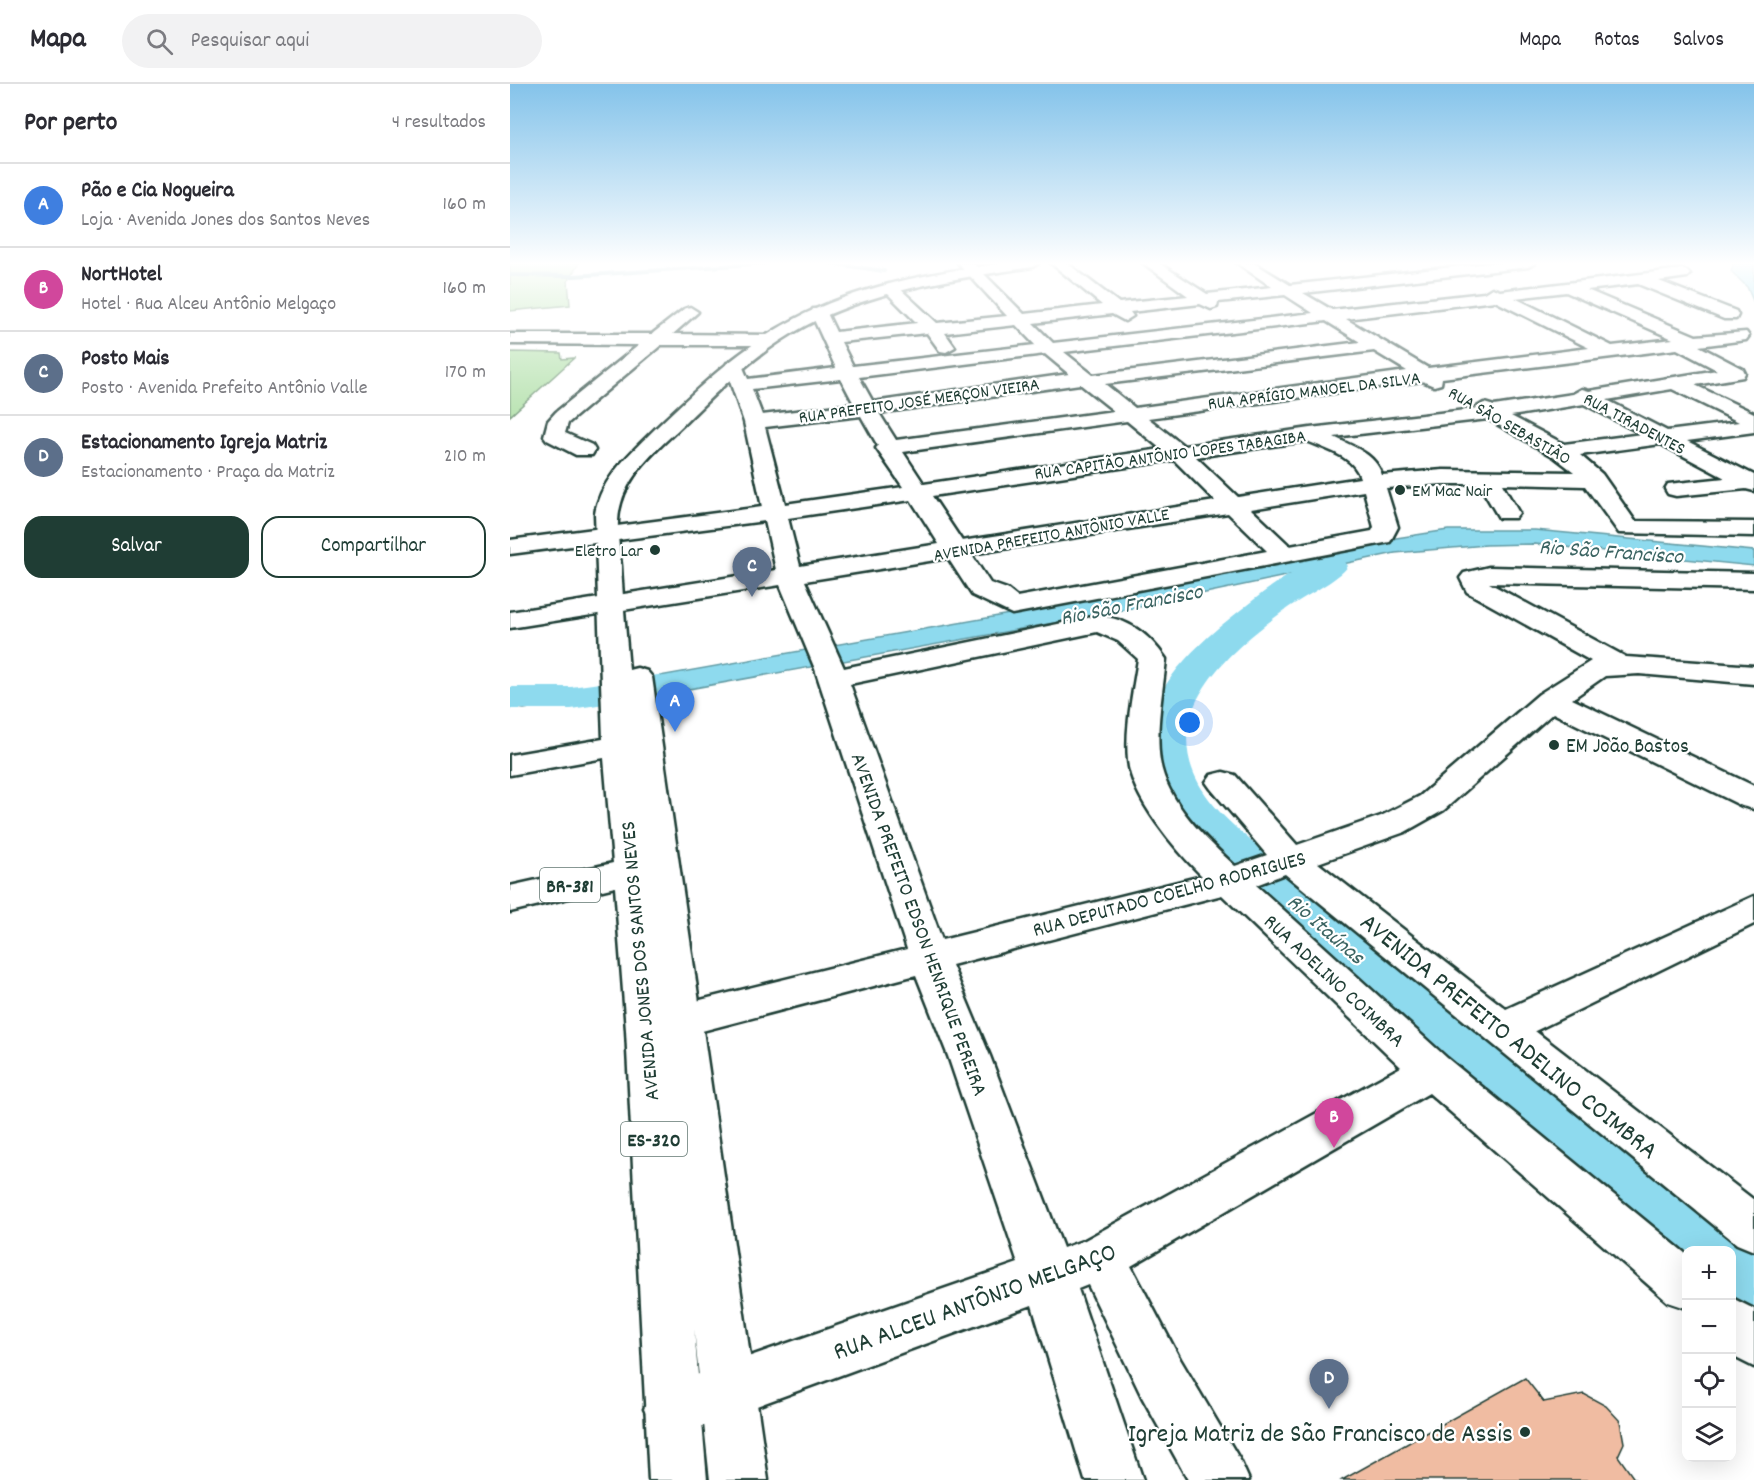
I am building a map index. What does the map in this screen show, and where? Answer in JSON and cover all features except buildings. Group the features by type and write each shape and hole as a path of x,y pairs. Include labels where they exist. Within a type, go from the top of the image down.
{"street":[{"path":"541,328 556,338"},
{"path":"584,450 554,436 558,421 669,328"},
{"name":"AVENIDA JONES DOS SANTOS NEVES","path":"739,1480 729,1389 664,1025 631,743 616,533 644,454 738,376 771,340 792,328"},
{"path":"826,328 865,409 887,448 982,590 998,595 1015,607 1383,535 1386,527 1371,483 1368,466 1363,461 1310,434"},
{"path":"830,338 931,328"},
{"path":"932,328 954,359 984,392"},
{"path":"1027,328 1085,379 1179,453 1285,555"},
{"path":"1138,328 1183,369"},
{"path":"738,376 848,371 1225,328"},
{"path":"1244,328 1279,357 1326,387"},
{"name":"RUA SÃO SEBASTIÃO","path":"1350,328 1491,413 1561,451 1594,479 1627,527 1636,529 1754,529"},
{"path":"1563,328 1754,421"},
{"path":"1658,328 1686,342"},
{"name":"RUA APRÍGIO MANOEL DA SILVA","path":"887,448 1516,362 1740,336"},
{"path":"510,339 658,337 771,340"},
{"name":"RUA CAPITÃO ANTÔNIO LOPES TABAGIBA","path":"510,547 773,513 1310,434 1491,413 1736,373 1686,342"},
{"name":"RUA PREFEITO JOSÉ MERÇON VIEIRA","path":"754,422 1085,379 1377,345"},
{"name":"RUA TIRADENTES","path":"1516,362 1753,482"},
{"name":"AVENIDA PREFEITO EDSON HENRIQUE PEREIRA","path":"738,376 754,422 773,513 790,577 828,664 929,957 969,1056 1048,1276 1114,1480"},
{"path":"1561,451 1754,426"},
{"name":"AVENIDA PREFEITO ANTÔNIO VALLE","path":"510,620 956,551 1371,483 1427,478 1594,479"},
{"path":"1487,478 1507,513"},
{"path":"1676,489 1753,482"},
{"path":"1618,665 1476,586 1473,578 1482,575 1754,581"},
{"name":"RUA ADELINO COIMBRA","path":"828,664 1097,624 1106,623 1118,627 1152,659 1143,731 1144,763 1148,776 1190,844 1233,880 1432,1070 1682,1282"},
{"name":"RUA DEPUTADO COELHO RODRIGUES","path":"664,1025 1233,880 1393,824 1432,803 1550,700 1589,672 1618,665 1754,675"},
{"path":"1550,700 1754,799"},
{"path":"510,765 631,743"},
{"name":"AVENIDA PREFEITO ADELINO COIMBRA","path":"1222,782 1285,863 1501,1029 1754,1229"},
{"name":"BR-381","path":"510,899 646,867"},
{"path":"1501,1029 1754,909"},
{"name":"AVENIDA JONES DOS SANTOS NEVES","path":"664,1025 672,1409 678,1480"},
{"name":"RUA ALCEU ANTÔNIO MELGAÇO","path":"672,1409 1100,1258 1432,1070"},
{"path":"1100,1258 1161,1378 1220,1480"},
{"path":"1736,1327 1754,1342"}],"green space":[{"path":"510,352 561,353 562,359 574,358 510,416"}],"water":[{"path":"1448,530 1535,530 1754,551 1754,566 1535,544 1486,545 1395,553 1120,611 650,696 648,678 1049,607 1364,543"},
{"path":"577,690 576,701 524,709 510,707 510,692 538,696"}],"waterway":[{"name":"Rio Itaúnas","path":"1332,566 1295,587 1251,619 1210,654 1184,686 1169,728 1168,743 1172,766 1180,788 1205,820 1264,876 1483,1062 1706,1246"},
{"name":"Rio São Francisco","path":"510,698 571,698 658,686"},
{"name":"Rio Itaúnas","path":"1736,1270 1754,1286"}],"place":[{"name":"EM Mac Nair","path":"1400,490"},
{"name":"Eletro Lar","path":"655,550"},
{"name":"Posto Mais","path":"752,597"},
{"name":"Pão e Cia Nogueira","path":"675,732"},
{"name":"EM João Bastos","path":"1554,745"},
{"name":"NortHotel","path":"1334,1148"},
{"name":"Estacionamento Igreja Matriz","path":"1329,1409"},
{"name":"Igreja Matriz de São Francisco de Assis","path":"1525,1432"}]}
